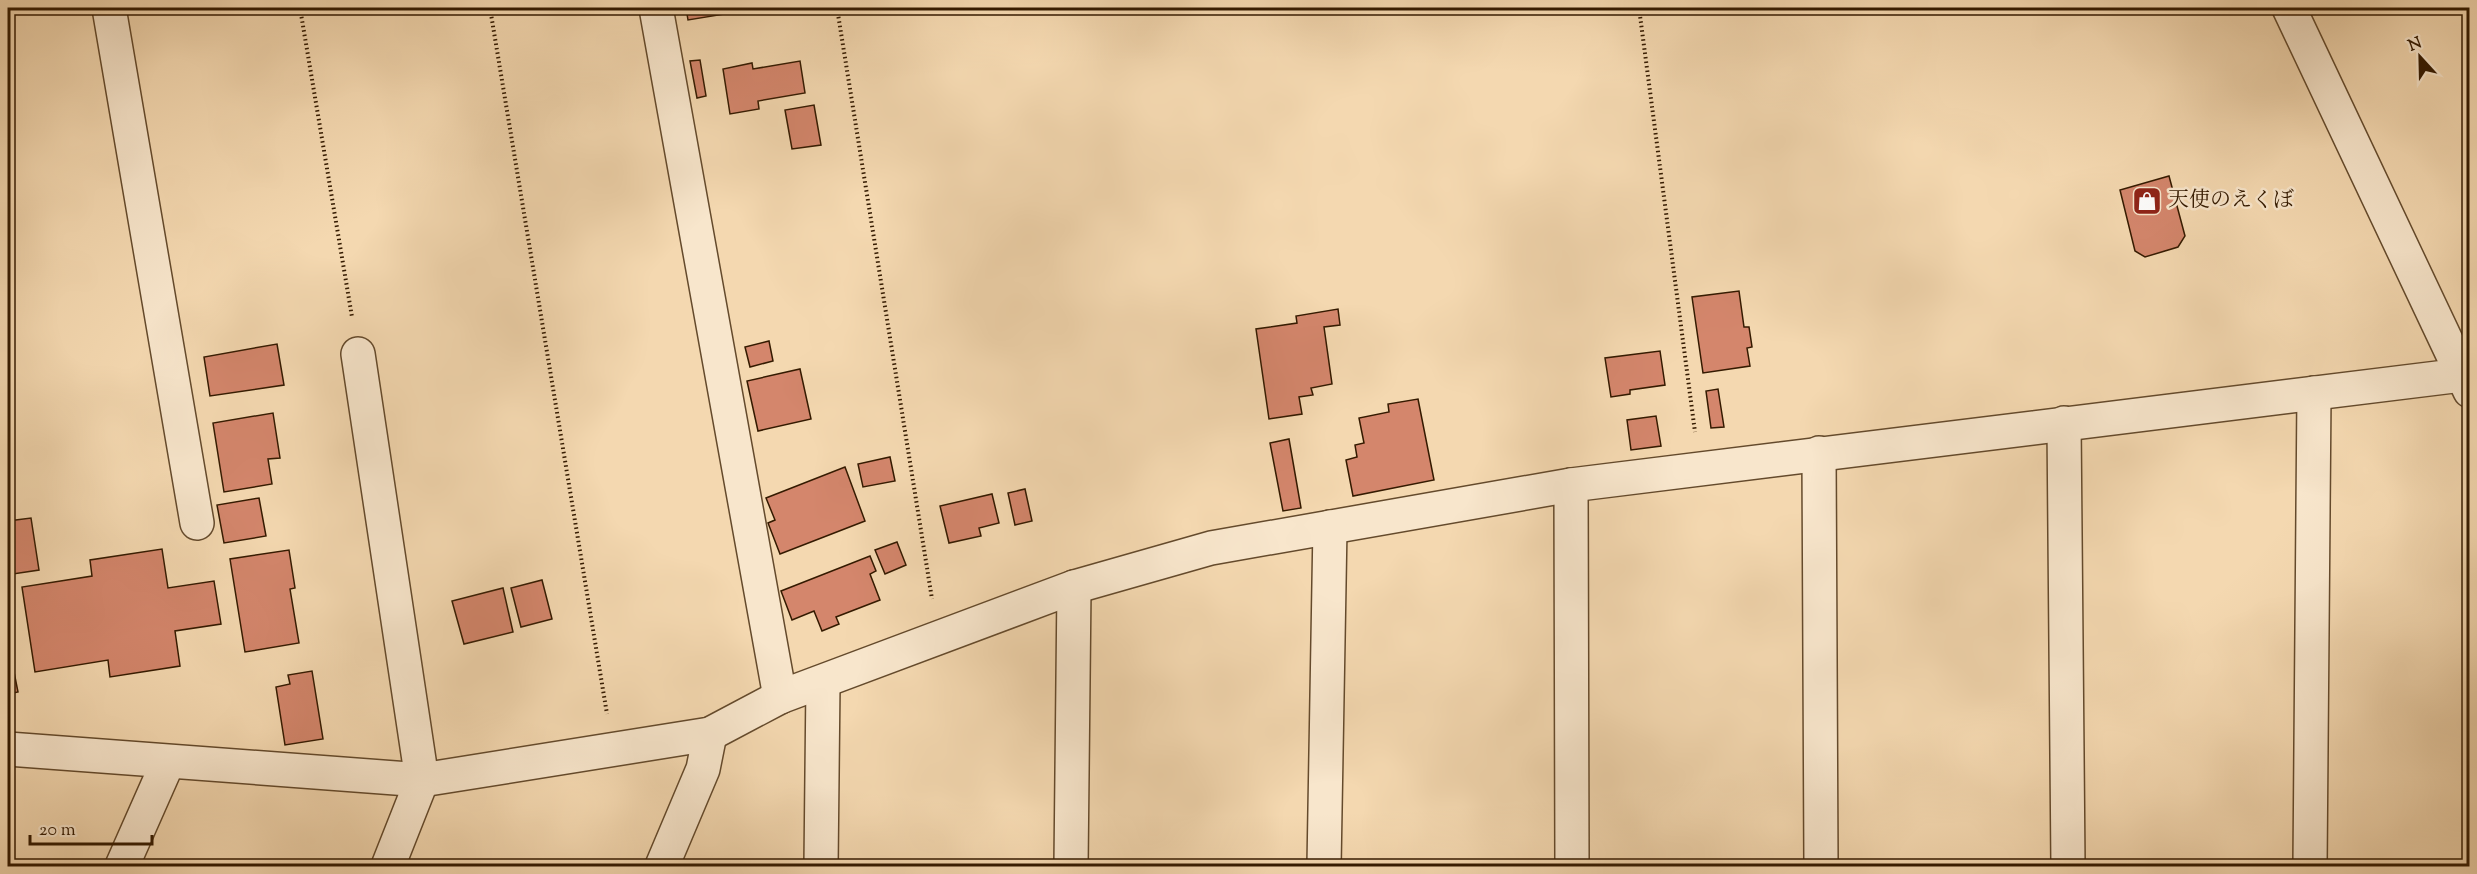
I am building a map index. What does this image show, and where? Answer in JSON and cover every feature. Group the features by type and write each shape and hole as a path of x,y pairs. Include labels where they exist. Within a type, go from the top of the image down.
{"street":[{"path":"109,8 197,523"},
{"path":"656,8 780,697"},
{"path":"8,748 422,780 710,734 780,697 1074,587 1211,549 1571,485 2314,393 2467,380 2289,8"},
{"path":"358,354 422,780 388,867"},
{"path":"2310,867 2314,393"},
{"path":"2064,423 2067,867"},
{"path":"1819,453 1821,867"},
{"path":"1571,485 1572,867"},
{"path":"1324,867 1330,527"},
{"path":"1071,867 1074,587"},
{"path":"821,867 822,683"},
{"path":"662,867 703,769 710,734"},
{"path":"122,867 168,762"}],"path":[{"path":"300,8 358,354"},
{"path":"490,8 612,749"},
{"path":"837,8 939,639"},
{"path":"1639,8 1700,469"}],"building":[{"path":"686,8 730,8 731,13 688,20"},
{"path":"700,60 706,96 697,98 690,61"},
{"path":"800,61 805,93 758,101 759,109 730,114 723,69 752,63 753,69"},
{"path":"814,105 821,145 792,149 785,110"},
{"path":"2169,176 2185,236 2178,247 2145,257 2135,251 2120,190"},
{"path":"1739,291 1744,327 1749,327 1752,347 1747,348 1750,366 1703,373 1692,297"},
{"path":"1338,309 1340,325 1324,327 1332,384 1311,388 1313,395 1299,397 1302,414 1269,419 1256,329 1297,323 1296,316"},
{"path":"769,341 773,361 750,367 745,347"},
{"path":"277,344 284,385 210,396 204,357"},
{"path":"1660,351 1665,385 1630,390 1630,394 1611,397 1605,358"},
{"path":"800,369 811,419 758,431 747,381"},
{"path":"1718,389 1724,427 1711,428 1706,391"},
{"path":"1418,399 1434,480 1353,496 1346,460 1357,457 1355,445 1364,443 1359,418 1389,412 1388,404"},
{"path":"273,413 280,458 268,459 272,484 224,492 213,423"},
{"path":"1656,416 1661,446 1631,450 1627,420"},
{"path":"1289,439 1301,508 1283,511 1270,443"},
{"path":"890,457 895,481 863,487 858,464"},
{"path":"845,467 865,521 780,554 768,523 775,520 766,498"},
{"path":"1025,489 1032,521 1015,525 1008,493"},
{"path":"992,494 999,523 979,528 981,536 949,543 940,506"},
{"path":"259,498 266,536 224,543 217,505"},
{"path":"31,518 39,570 13,574 8,521"},
{"path":"897,542 906,565 885,574 875,550"},
{"path":"162,549 168,588 214,581 221,624 175,631 180,666 110,677 108,660 35,672 22,587 92,576 90,560"},
{"path":"289,550 295,588 290,589 299,643 245,652 230,559"},
{"path":"870,556 876,571 870,574 880,600 836,617 839,624 822,631 814,611 792,620 781,591"},
{"path":"542,580 552,619 521,627 511,588"},
{"path":"503,588 513,632 464,644 452,601"},
{"path":"11,657 18,692 8,694 8,658"},
{"path":"312,671 323,739 285,745 276,687 290,684 288,675"}],"place":[{"name":"天使のえくぼ","path":"2147,201"}]}
